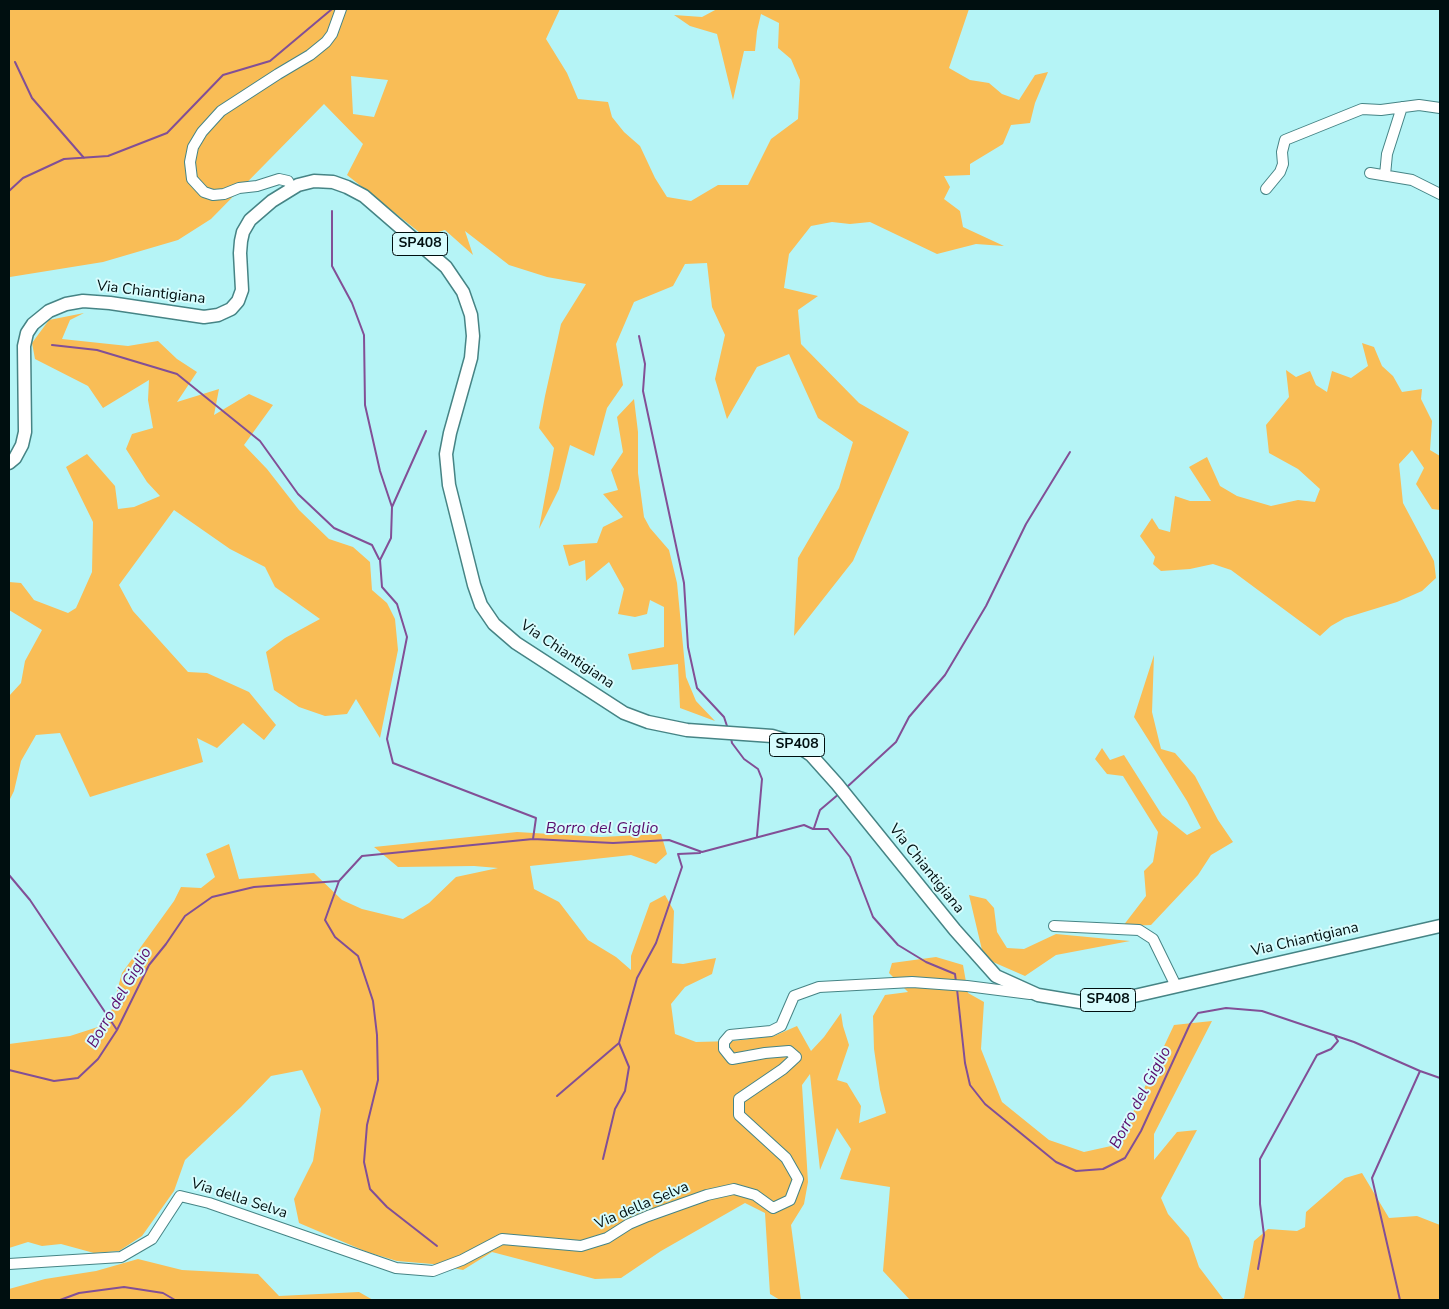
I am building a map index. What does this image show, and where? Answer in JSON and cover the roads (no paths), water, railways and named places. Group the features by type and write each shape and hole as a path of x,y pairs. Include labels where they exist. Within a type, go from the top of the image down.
{"main road":[{"name":"Via Chiantigiana","path":"9,463 15,458 22,445 25,432 24,346 26,333 49,310 83,301 110,303 204,317 218,316 231,309 238,301 242,290 240,253 243,232 250,220 258,211 298,185 314,182 333,182 364,196 446,267 456,278 464,292 471,315 473,336 471,358 446,454 449,485 474,585 481,604 494,624 516,643 624,712 648,722 705,732 772,736 792,742 811,755 854,804 955,930 996,976 1038,995 1086,1003 1121,998 1440,926"}],"street":[{"path":"292,188 288,181 279,178 257,186 239,188 224,194 213,195 204,192 192,179 190,162 193,147 202,132 221,110 310,55 326,42 332,34 340,9"},
{"path":"1266,189 1280,172 1283,164 1284,140 1362,109 1381,110 1419,105 1440,108"},
{"path":"1385,175 1387,154 1402,107"},
{"path":"1370,173 1412,180 1440,194"},
{"path":"1054,926 1139,930 1153,939 1176,986"},
{"name":"Via della Selva","path":"9,1264 121,1257 152,1239 180,1196 209,1203 396,1268 433,1271 462,1260 502,1240 581,1246 607,1238 629,1224 648,1216 707,1195 734,1189 755,1195 773,1208 790,1200 798,1180 786,1158 739,1115 739,1099 783,1069 796,1057 789,1051 732,1059 724,1049 724,1042 730,1035 771,1031 781,1026 794,996 819,987 912,982 951,984 1038,995"}],"waterway":[{"path":"9,191 23,178 64,159 108,156 167,133 223,75 270,61 332,9"},
{"path":"15,62 32,98 84,158"},
{"path":"332,211 332,266 352,303 364,335 365,405 380,471 392,507 391,538 380,560 382,587 397,604 407,637 387,739 393,763 536,818 533,839"},
{"path":"639,336 645,364 643,391 684,583 688,647 697,688 724,717 728,729"},
{"path":"52,345 97,350 177,374 260,441 298,494 334,528 372,545 379,559"},
{"path":"392,507 426,431"},
{"path":"847,787 896,742 909,717 945,675 986,606 1026,524 1070,452"},
{"path":"731,738 732,743 744,759 758,769 762,779 757,836"},
{"path":"814,828 820,810 840,793"},
{"name":"Borro del Giglio","path":"9,1070 54,1081 78,1078 98,1059 117,1030 149,965 185,916 212,897 254,887 339,881 362,856 533,839 613,843 669,840 702,852 804,825 813,829 828,829 850,857 873,917 898,945 926,962 955,974 956,982"},
{"path":"557,1096 619,1043 637,978 656,943 682,867 678,854 700,853"},
{"path":"9,875 30,900 117,1030"},
{"path":"339,881 325,920 335,937 358,956 373,1001 377,1035 378,1080 367,1125 364,1162 370,1189 387,1207 437,1246"},
{"name":"Borro del Giglio","path":"957,989 965,1063 970,1085 985,1104 1056,1162 1076,1171 1103,1169 1125,1158 1141,1131 1190,1024 1198,1013 1226,1008 1262,1011 1354,1042 1440,1078"},
{"path":"1258,1269 1264,1235 1260,1204 1260,1159 1317,1055 1331,1049 1338,1041 1334,1035"},
{"path":"603,1159 615,1109 625,1091 629,1067 619,1043"},
{"path":"1400,1300 1372,1178 1420,1071"},
{"path":"60,1300 79,1293 124,1287 163,1293 175,1300"}]}
